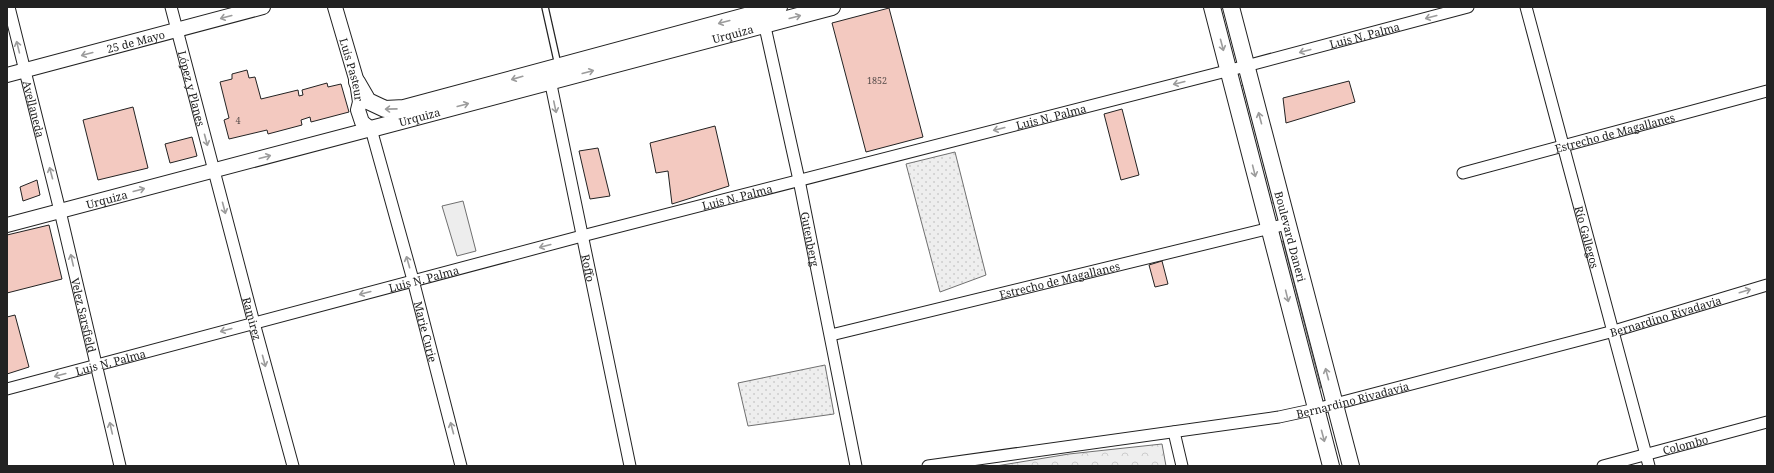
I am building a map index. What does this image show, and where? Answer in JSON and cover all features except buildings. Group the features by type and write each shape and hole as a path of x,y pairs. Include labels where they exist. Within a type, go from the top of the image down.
{"main road":[{"name":"Urquiza","path":"763,18 779,7"},
{"name":"Urquiza","path":"371,129 554,74 763,18 832,7"},
{"name":"Boulevard Daneri","path":"1212,7 1331,466"},
{"name":"Boulevard Daneri","path":"1231,7 1351,466"},
{"name":"Urquiza","path":"357,82 368,101 385,109 404,108 554,74"}],"street":[{"name":"Avellaneda","path":"9,7 60,211"},
{"name":"López y Planes","path":"171,7 214,170"},
{"name":"25 de Mayo","path":"7,75 263,7"},
{"name":"Luis Pasteur","path":"335,7 357,82 360,102 358,110 362,122 371,129"},
{"name":"Luis N. Palma","path":"7,389 413,280 798,180 1228,71 1468,7"},
{"name":"Río Gallegos","path":"1526,7 1648,461"},
{"name":"Gutenberg","path":"763,18 798,180 856,466"},
{"name":"Roffo","path":"554,74 582,236 630,466"},
{"name":"Estrecho de Magallanes","path":"1463,174 1767,91"},
{"name":"Urquiza","path":"7,225 371,129"},
{"name":"Marie Curie","path":"371,129 462,466"},
{"name":"Ramirez","path":"214,170 293,466"},
{"name":"Velez Sarsfield","path":"60,211 120,466"},
{"name":"Estrecho de Magallanes","path":"830,335 1287,224"},
{"name":"Bernardino Rivadavia","path":"928,466 1279,417 1316,409 1614,331 1767,285"},
{"name":"Colombo","path":"1603,466 1648,461 1767,422"},
{"path":"1174,432 1182,466"}],"lane":[{"path":"545,7 554,74"}],"green space":[{"path":"1243,85 1274,203 1271,203 1240,86"},
{"path":"955,152 986,275 940,292 906,164"},
{"path":"1283,241 1321,388 1318,388 1280,242"},
{"path":"825,365 834,414 748,426 738,383"},
{"path":"1162,444 1166,466 996,466 1069,454"}],"shaded area":[{"path":"463,201 476,251 457,256 442,206"}]}
